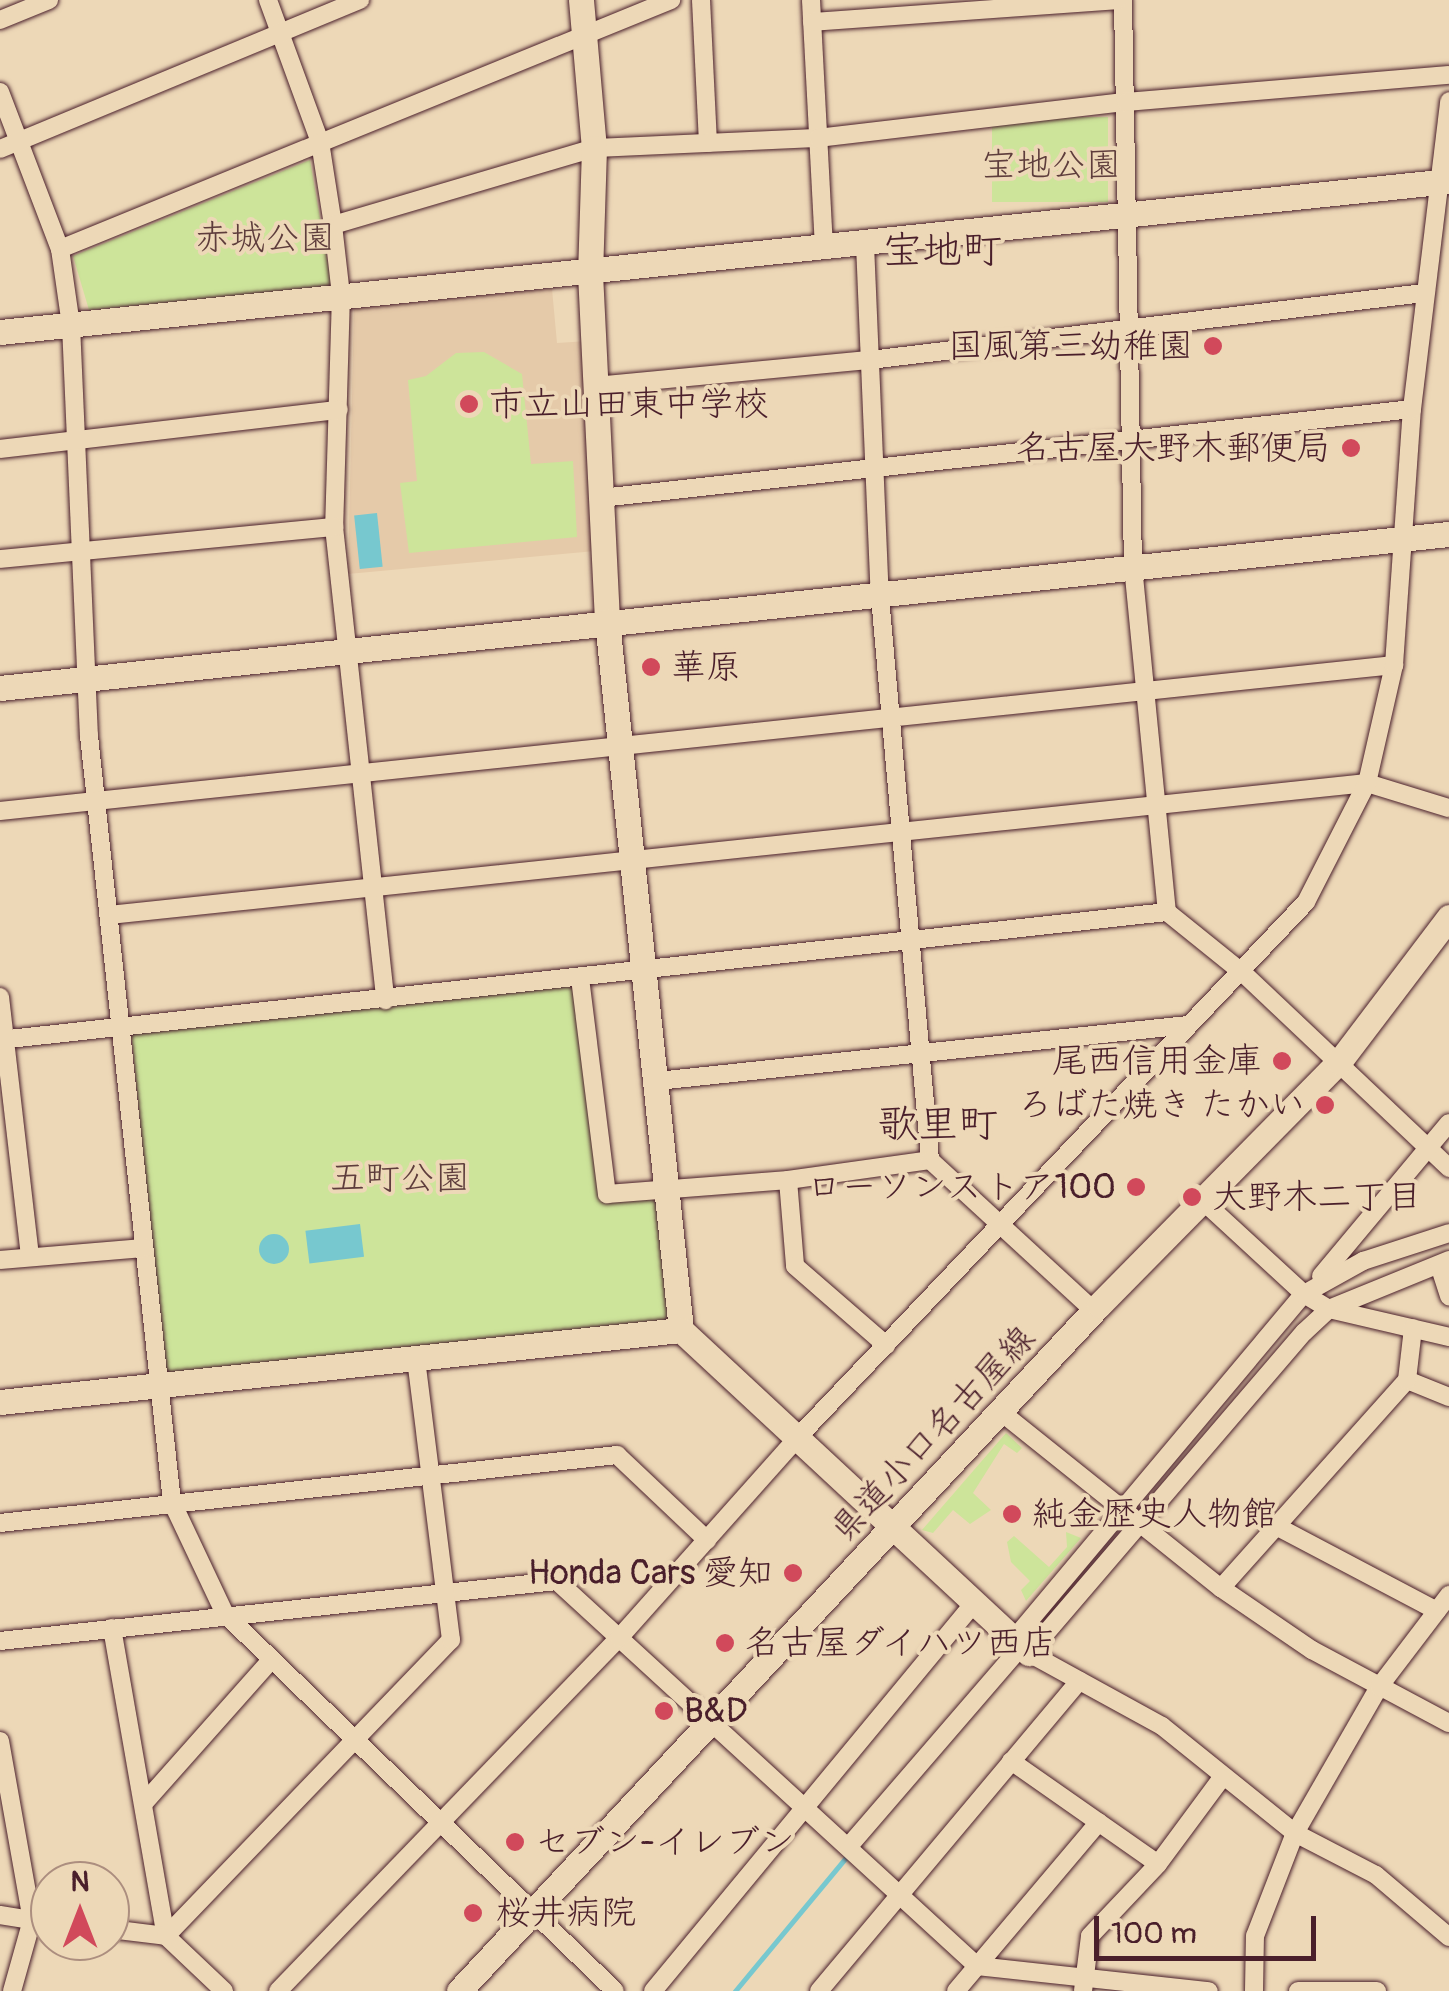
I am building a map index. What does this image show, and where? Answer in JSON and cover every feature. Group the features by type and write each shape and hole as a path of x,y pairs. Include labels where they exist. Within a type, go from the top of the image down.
{"street":[{"path":"0,20 49,0"},
{"path":"268,0 320,142 334,225 341,295 334,526 357,774 374,886 385,1000"},
{"path":"0,149 360,0"},
{"path":"581,0 588,33 594,148 590,273 607,621 681,1330 1021,1647 1162,1726 1222,1779 1295,1833 1376,1875 1449,1937"},
{"path":"60,248 671,0"},
{"path":"701,0 708,143"},
{"path":"811,0 824,248"},
{"path":"812,22 1120,0 1132,330 1128,438 1133,566 1167,912"},
{"path":"334,225 594,148 818,138 1126,102 1449,75"},
{"path":"0,92 60,248 71,325 85,681 172,1502 225,1614 615,1991"},
{"path":"278,1991 620,1638 798,1437 1188,1026 1243,973 1306,902 1366,783 1394,665 1412,409 1424,292 1443,181 1449,101"},
{"path":"0,332 1443,181"},
{"path":"865,244 880,597 930,1160 1004,1223 1094,1311"},
{"path":"594,386 870,360 1424,292"},
{"path":"601,498 1412,409"},
{"path":"0,449 338,410"},
{"path":"0,558 334,526"},
{"path":"0,688 346,648 880,597 1449,534"},
{"path":"0,812 622,750 1394,665"},
{"path":"109,915 633,856 1366,783 1449,808"},
{"path":"2,1040 1167,912 1243,973 1449,1168"},
{"name":"県道小口名古屋線","path":"459,1991 1094,1311 1339,1062 1449,917"},
{"path":"580,978 606,1194 788,1180 930,1160"},
{"path":"0,997 8,1149 30,1256"},
{"path":"657,1081 1188,1026"},
{"path":"1021,1647 1120,1512 1449,1123"},
{"path":"788,1180 795,1266 886,1345"},
{"path":"1204,1202 1304,1294 1329,1308 1449,1337"},
{"path":"1304,1294 1363,1261 1449,1233"},
{"path":"0,1260 143,1248"},
{"path":"849,1846 1021,1647 1138,1526 1329,1308 1444,1262 1449,1296"},
{"path":"1221,1588 1408,1380 1412,1328"},
{"path":"0,1402 681,1330"},
{"path":"166,1936 451,1640 416,1359"},
{"path":"1408,1380 1449,1397"},
{"path":"1001,1412 1120,1512 1221,1588 1379,1687 1449,1723"},
{"path":"0,1523 617,1456 708,1540"},
{"path":"1254,1991 1255,1936 1295,1833 1379,1687 1443,1603 1276,1526"},
{"path":"0,1641 556,1581 977,1966 1084,1984 1208,1991"},
{"path":"653,1991 974,1603"},
{"path":"112,1628 166,1936 224,1991"},
{"path":"144,1803 271,1660"},
{"path":"819,1991 1079,1681"},
{"path":"0,1741 30,1873"},
{"path":"1011,1761 1158,1864"},
{"path":"1084,1984 1090,1936 1158,1864 1222,1779"},
{"path":"956,1991 1099,1822"},
{"path":"0,1915 30,1920"},
{"path":"130,1932 166,1936"},
{"path":"12,1991 30,1948"},
{"path":"1298,1991 1378,1991"}],"shaded area":[{"name":"市立山田東中学校","path":"552,289 557,343 588,341 595,551 348,574 354,306"}],"green space":[{"name":"宝地公園","path":"992,117 1108,117 1108,202 992,202"},
{"name":"赤城公園","path":"310,160 332,287 89,310 73,256"},
{"path":"484,352 522,374 531,464 573,461 577,537 409,553 400,483 417,481 408,380 426,376 456,353"},
{"name":"五町公園","path":"576,982 604,1198 655,1194 675,1313 664,1327 164,1374 131,1031"},
{"path":"1006,1433 1022,1448 1017,1453 1004,1444 973,1493 991,1510 970,1524 953,1510 933,1533 922,1530"},
{"path":"1066,1532 1081,1538 1026,1601 1021,1590 1030,1581 1011,1562 1007,1542 1014,1536 1049,1567 1067,1547"}],"water":[{"path":"377,513 383,567 360,569 354,515"},
{"path":"360,1224 364,1257 309,1263 305,1231"},
{"path":"274,1234 285,1238 289,1249 285,1260 274,1264 263,1260 259,1249 263,1238"}],"waterway":[{"path":"735,1991 848,1855"}],"place":[{"name":"国風第三幼稚園","path":"1213,346"},
{"name":"市立山田東中学校","path":"469,404"},
{"name":"名古屋大野木郵便局","path":"1351,448"},
{"name":"華原","path":"651,667"},
{"name":"尾西信用金庫","path":"1282,1061"},
{"name":"ろばた焼き たかい","path":"1325,1105"},
{"name":"ローソンストア100","path":"1136,1187"},
{"name":"大野木二丁目","path":"1192,1197"},
{"name":"純金歴史人物館","path":"1012,1514"},
{"name":"Honda Cars 愛知","path":"793,1573"},
{"name":"名古屋ダイハツ西店","path":"725,1643"},
{"name":"B&D","path":"664,1711"},
{"name":"セブン-イレブン","path":"515,1842"},
{"name":"桜井病院","path":"473,1913"}],"district":[{"name":"宝地町","path":"942,251"},
{"name":"歌里町","path":"938,1125"}]}
